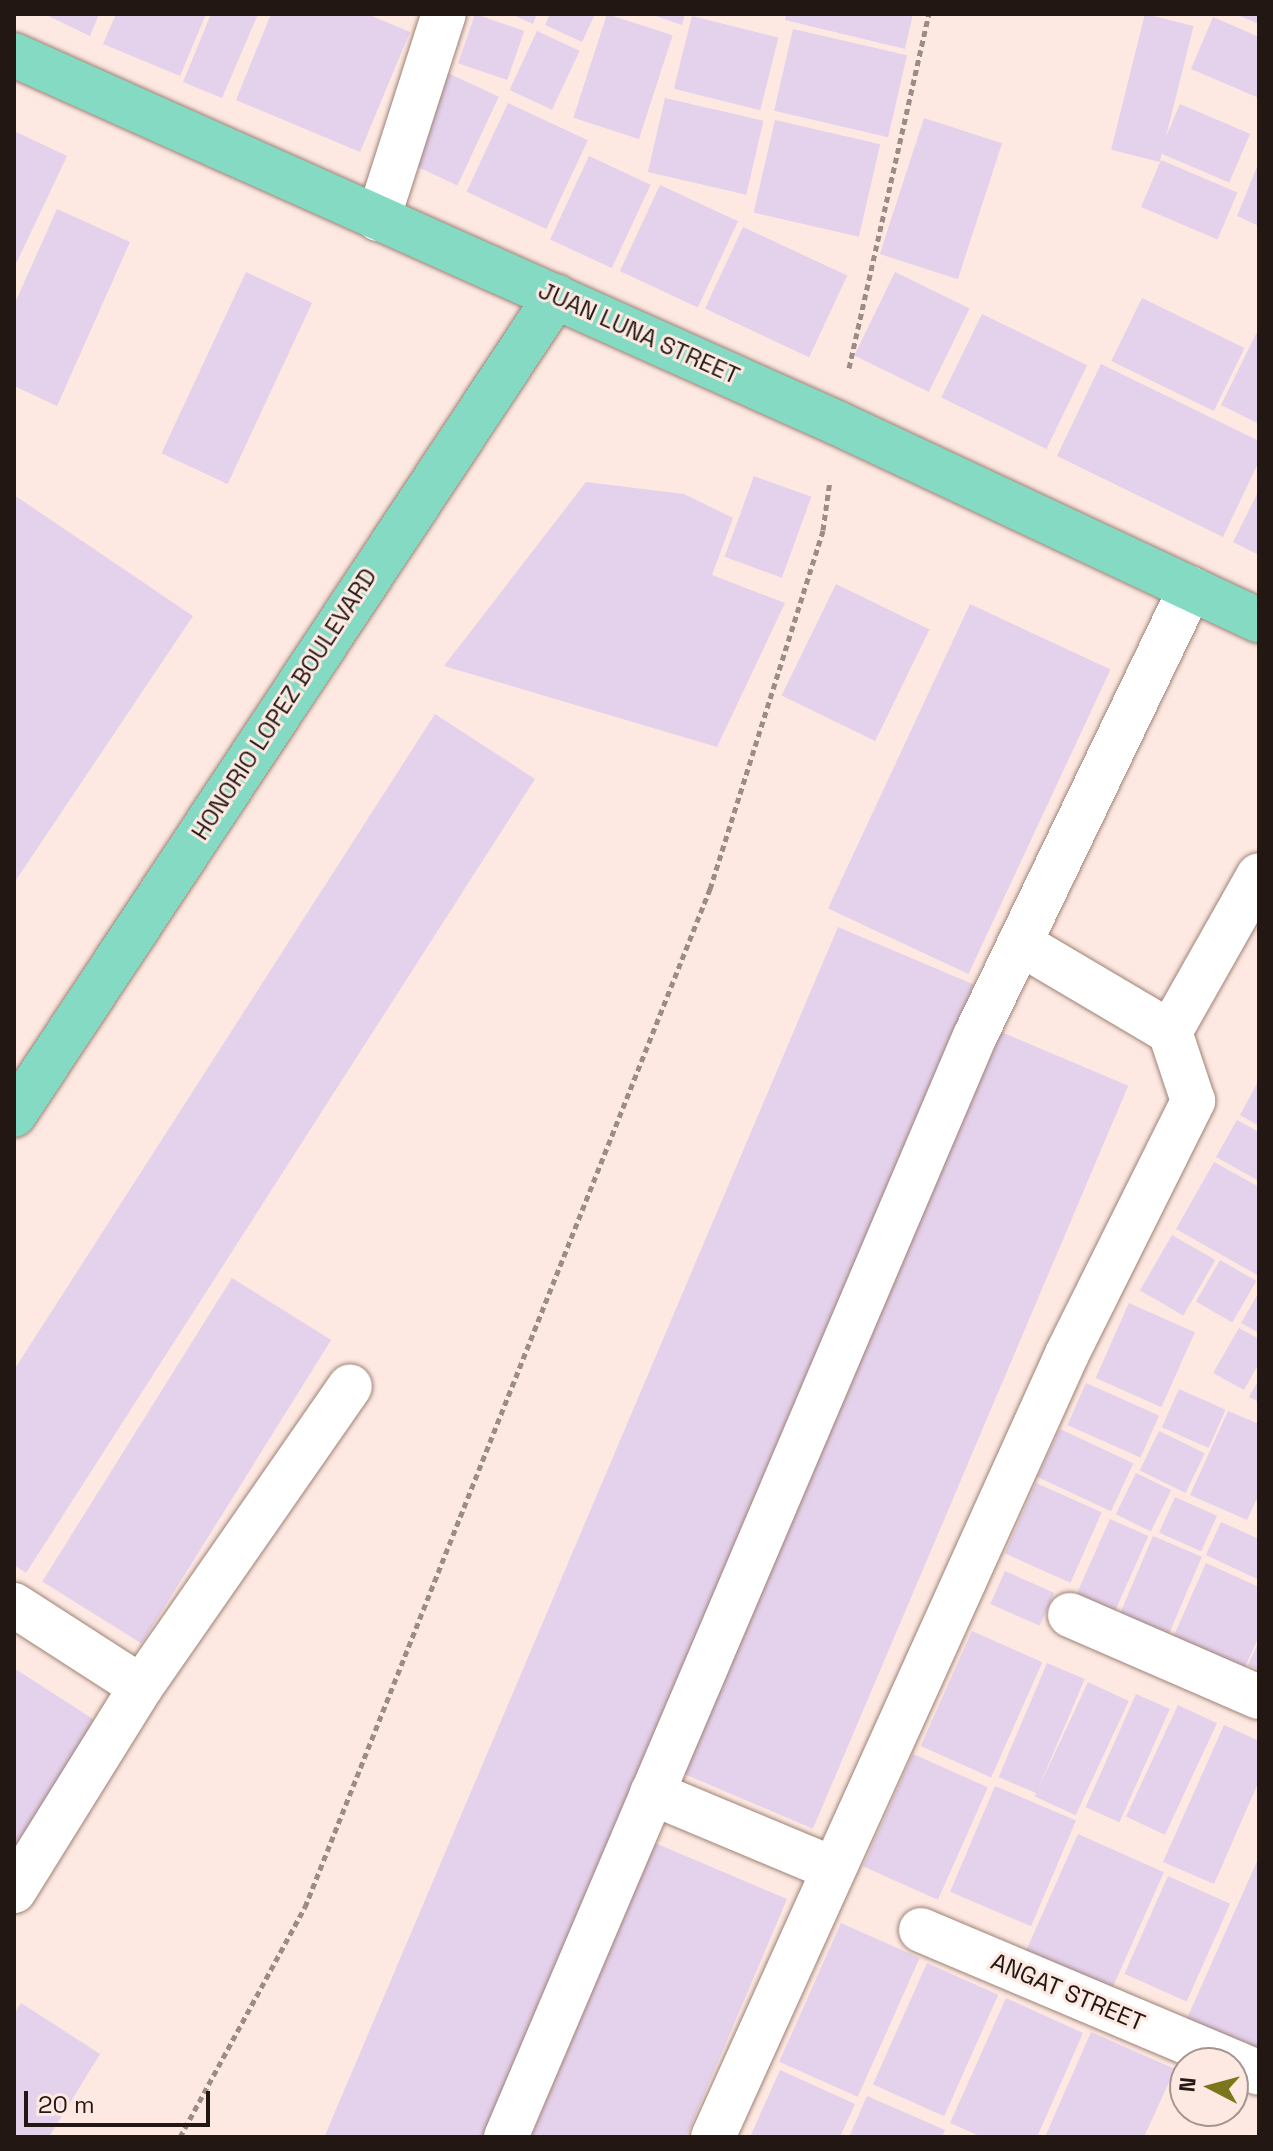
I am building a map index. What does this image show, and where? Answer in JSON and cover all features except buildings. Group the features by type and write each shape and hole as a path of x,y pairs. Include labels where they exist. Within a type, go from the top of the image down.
{"main road":[{"name":"JUAN LUNA STREET","path":"14,55 837,423 1259,621"},
{"name":"HONORIO LOPEZ BOULEVARD","path":"14,1115 556,296"}],"street":[{"path":"378,219 444,14"},
{"path":"506,2137 975,1036 1023,945 1191,588"},
{"path":"1170,1032 1259,875"},
{"path":"713,2137 831,1868 1067,1354 1193,1101 1170,1032 1023,945"},
{"path":"14,1891 141,1687 350,1386"},
{"path":"14,1605 141,1687"},
{"path":"1070,1615 1259,1697"},
{"path":"652,1793 831,1868"},
{"name":"ANGAT STREET","path":"921,1930 1259,2073"}],"path":[{"path":"180,2137 305,1907 710,889 823,530 837,423 929,14"}]}
